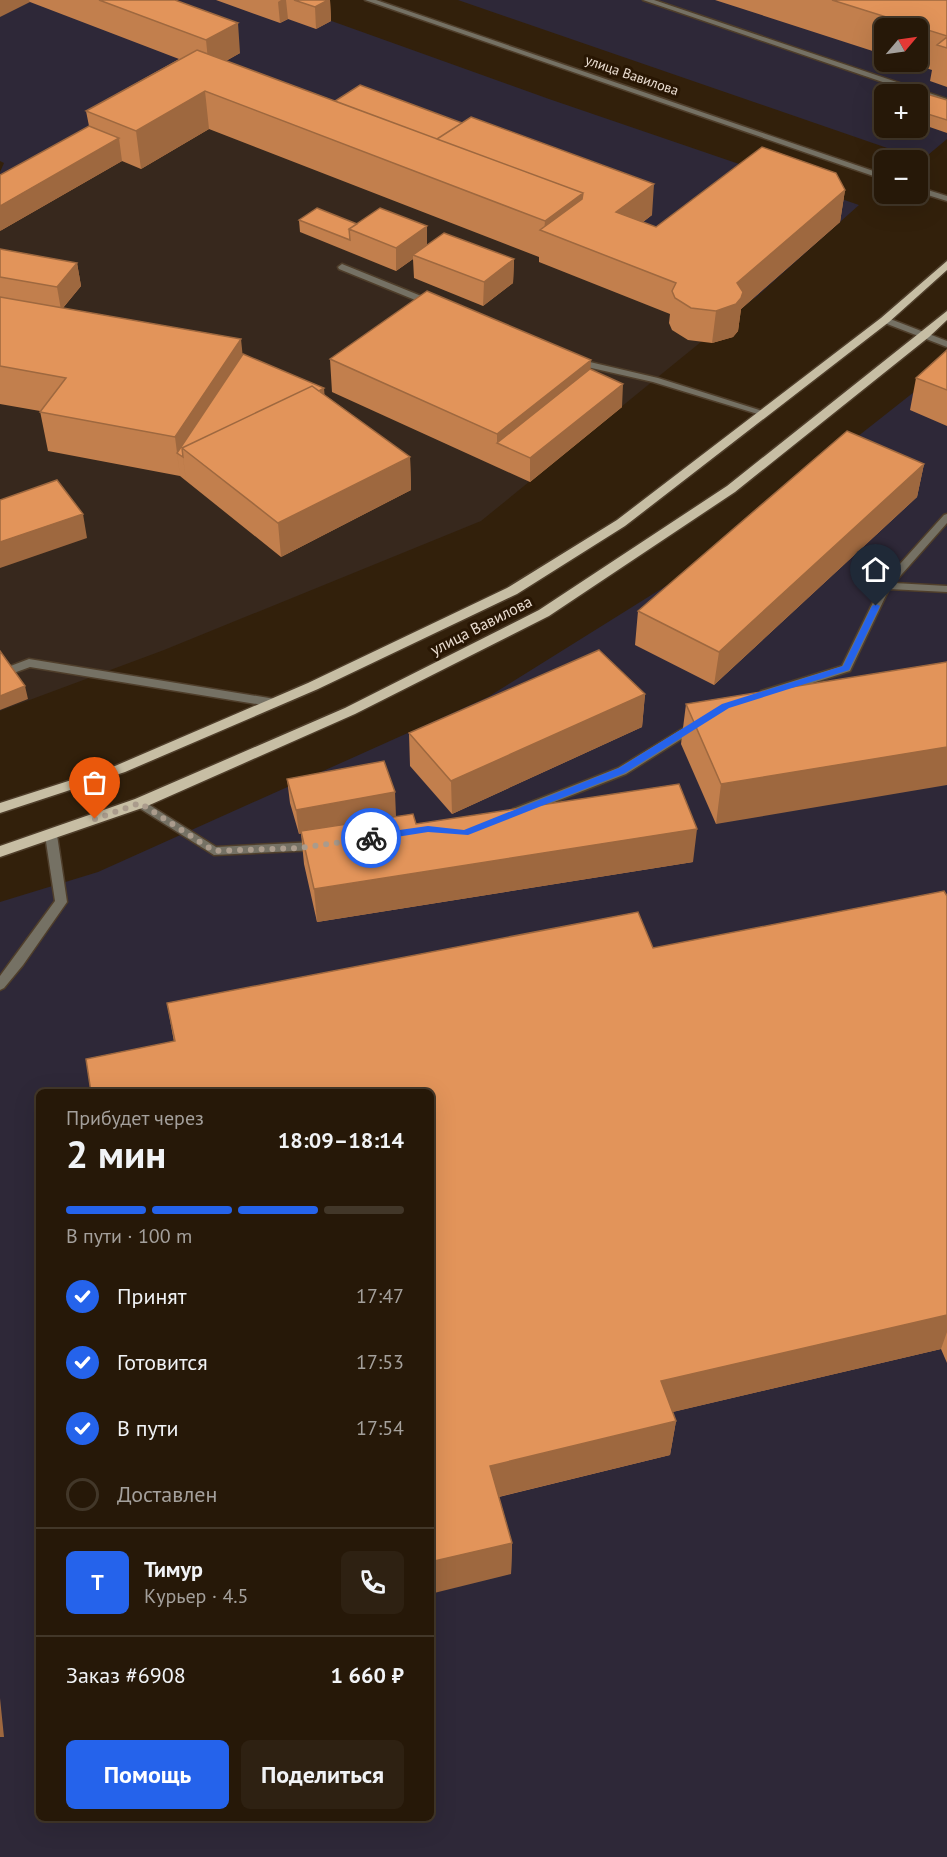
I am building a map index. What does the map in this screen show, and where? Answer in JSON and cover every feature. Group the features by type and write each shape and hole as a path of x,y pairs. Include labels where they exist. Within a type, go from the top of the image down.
{"main road":[{"name":"улица Вавилова","path":"0,808 120,770 274,703 512,591 621,523 885,320 947,264"},
{"name":"улица Вавилова","path":"0,852 140,803 350,711 544,613 730,489 925,335 947,314"}],"street":[{"name":"улица Вавилова","path":"369,0 874,174"},
{"path":"648,0 947,102"},
{"path":"928,192 947,199"},
{"path":"342,267 441,308"},
{"path":"885,320 947,344"},
{"path":"563,357 585,366 655,380 764,413"},
{"path":"759,696 846,668 886,586 947,517"},
{"path":"886,586 947,589"},
{"path":"0,674 29,663 274,703"},
{"path":"506,816 622,771 706,718"},
{"path":"140,803 214,851 323,845"},
{"path":"0,985 61,902 51,835"}],"shaded area":[{"path":"0,0 273,0 549,99 859,205 755,298 201,86 0,201 0,172 4,163 0,161"},
{"path":"458,0 947,0 947,139 928,155 928,150 893,150"},
{"path":"200,86 755,298 481,521 164,650 0,711 0,201"},
{"path":"947,366 947,1857 0,1857 0,902 98,872 488,697 677,579"}],"building":[{"path":"99,0 175,0 238,23 206,40"},
{"path":"294,0 328,0 315,7"},
{"path":"832,0 947,0 947,36 928,30 928,18 890,18"},
{"path":"947,37 947,48 937,45"},
{"path":"197,50 583,193 545,221 205,91 136,131 86,111"},
{"path":"360,85 462,123 437,139 335,101"},
{"path":"928,94 947,100 947,120 928,114"},
{"path":"471,117 654,184 616,212 656,227 762,147 836,173 845,190 737,283 743,292 736,304 716,311 691,308 675,298 672,291 676,283 540,230 582,199 583,193 437,139"},
{"path":"89,126 119,138 0,206 0,175"},
{"path":"317,208 357,224 349,229 350,240 299,220"},
{"path":"380,208 427,226 396,248 349,229"},
{"path":"444,233 514,259 484,282 413,255"},
{"path":"0,249 77,263 57,287 0,277"},
{"path":"427,291 591,360 497,434 330,359"},
{"path":"0,297 241,339 175,437 40,412 66,378 0,366"},
{"path":"947,350 947,390 916,378"},
{"path":"243,354 324,388 319,391 312,386 182,448 183,457 177,453"},
{"path":"590,369 623,384 530,458 497,443"},
{"path":"312,386 410,457 278,523 182,448"},
{"path":"847,431 924,464 719,652 638,611"},
{"path":"57,480 83,514 0,542 0,500"},
{"path":"599,650 645,694 451,781 409,733"},
{"path":"0,651 25,686 0,696"},
{"path":"947,662 947,747 721,784 686,704"},
{"path":"384,761 395,792 296,810 287,779"},
{"path":"679,784 697,829 314,889 301,831 413,814 416,824"},
{"path":"944,891 947,896 947,1315 661,1381 676,1421 490,1466 512,1543 434,1561 434,1089 91,1089 86,1059 175,1041 167,1003 638,912 653,948"}],"way so far":[{"path":"95,819 140,803 214,851 299,848 371,838"}],"route":[{"path":"371,838 428,829 464,833 622,771 726,706 846,668 876,606"}]}
